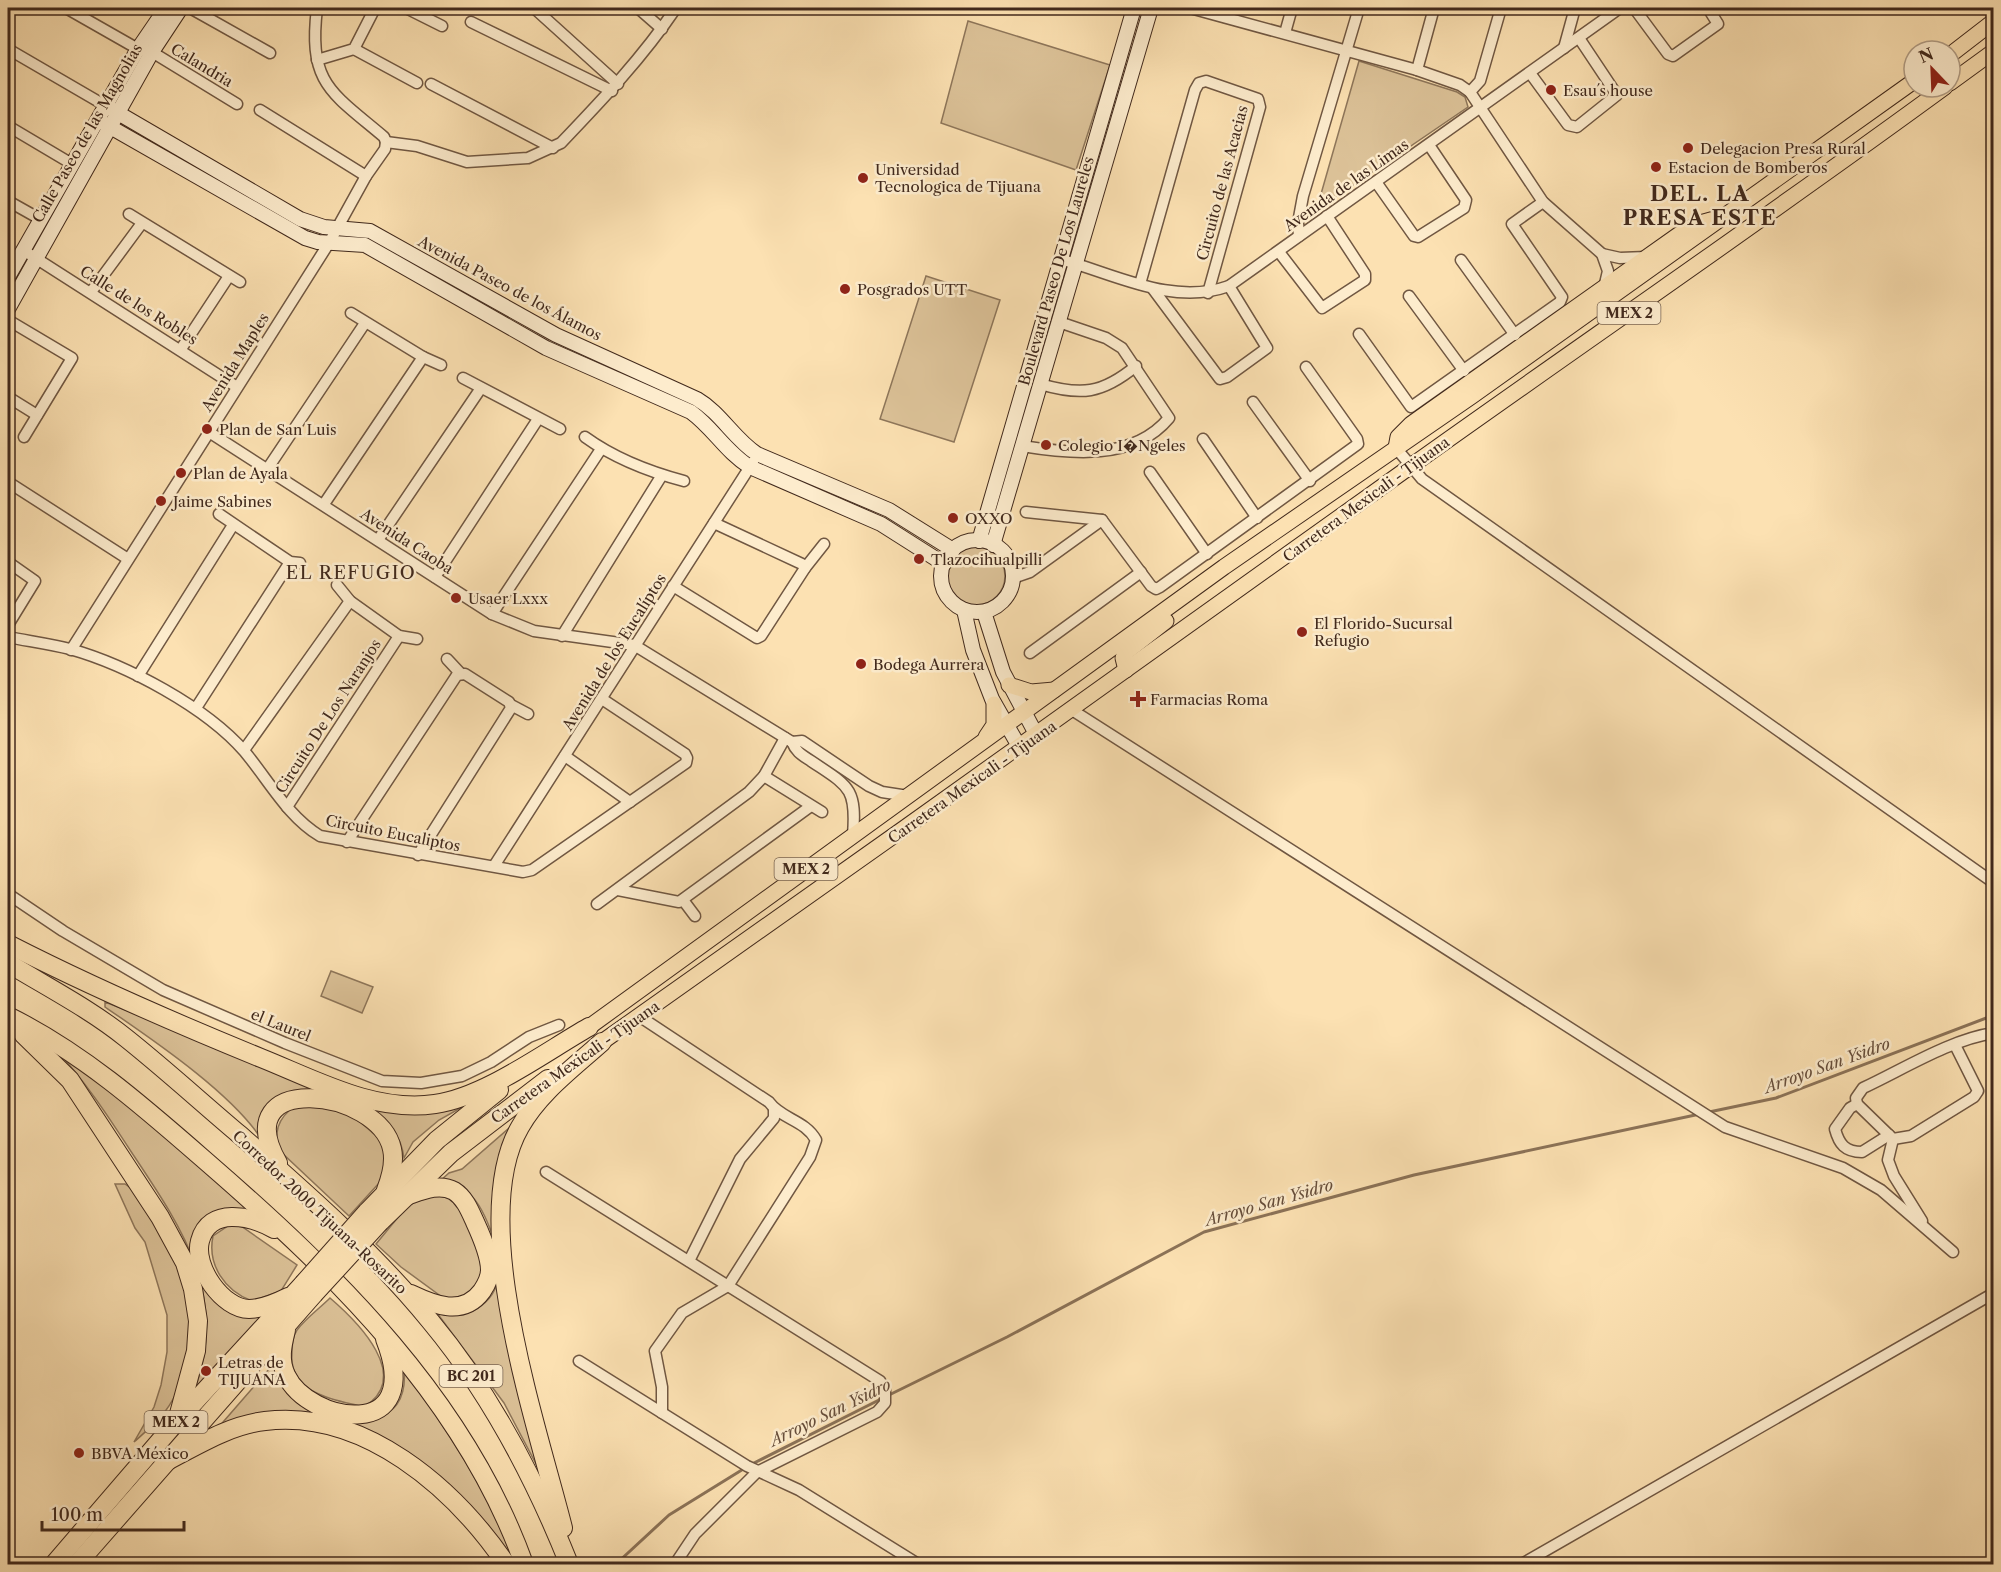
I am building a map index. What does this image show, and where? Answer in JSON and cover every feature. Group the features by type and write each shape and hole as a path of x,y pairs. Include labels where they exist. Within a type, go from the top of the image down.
{"highway":[{"path":"8,944 177,1024 343,1090 397,1105 435,1104 466,1096 589,1027"},
{"name":"Corredor 2000 Tijuana-Rosarito","path":"8,963 125,1037 283,1173 403,1289 471,1376 521,1459 570,1564"},
{"path":"44,985 106,990"},
{"name":"BC 201","path":"8,1016 69,1052 125,1090 299,1242 381,1329 441,1408 492,1490 524,1564"},
{"path":"8,1022 39,1048 70,1080 179,1248 193,1288 198,1321 196,1351 177,1421"},
{"name":"Carretera Mexicali - Tijuana","path":"373,1217 386,1192 437,1140 479,1105 589,1027"},
{"path":"570,1564 519,1362 502,1256 500,1201 505,1163 518,1129 542,1098 602,1042"},
{"name":"Carretera Mexicali - Tijuana","path":"54,1564 177,1421 373,1217 405,1196 493,1119 602,1042"},
{"path":"283,1173 267,1142 265,1134 268,1118 280,1104 289,1100 312,1097 364,1114 382,1129 392,1147 393,1156 386,1192"},
{"path":"403,1289 436,1305 454,1308 477,1298 486,1284 490,1269 477,1226 468,1207 455,1192 436,1187 405,1196"},
{"path":"299,1242 264,1224 240,1215 231,1216 211,1225 200,1241 199,1250 204,1268 211,1281 221,1296 233,1306 261,1308 304,1290"},
{"name":"Carretera Mexicali - Tijuana","path":"77,1564 288,1326 304,1290"},
{"path":"288,1326 281,1355 290,1382 315,1403 356,1414 366,1414 384,1406 392,1394 394,1369 381,1329"},
{"path":"167,1461 228,1431 264,1421 306,1421 342,1429 378,1444 423,1476 479,1527 506,1564"}],"main road":[{"path":"1962,46 1994,21"},
{"path":"1962,74 1994,51"},
{"name":"Carretera Mexicali - Tijuana","path":"589,1027 1057,690 1186,594 1726,216 1902,90"},
{"name":"Carretera Mexicali - Tijuana","path":"602,1042 1037,736 1126,669 1928,99"},
{"path":"1396,448 1398,437 1411,424 1646,257 1691,226 1726,216"},
{"path":"1126,669 1123,657 1125,653 1181,610 1186,602 1186,594"},
{"path":"1010,685 1031,692 1057,690"},
{"path":"984,742 994,725 994,704"}],"street":[{"name":"Calandria","path":"66,8 237,104"},
{"name":"Calle Paseo de las Magnolias","path":"161,26 166,8"},
{"name":"Calle Paseo de las Magnolias","path":"8,309 104,123 145,51 161,26 181,8"},
{"path":"190,8 270,53"},
{"path":"317,8 313,40 321,74 333,93 384,137 386,142 417,146 467,162 528,158 561,142 615,87 676,8"},
{"path":"354,49 375,8"},
{"path":"406,8 442,26"},
{"path":"534,8 615,87"},
{"path":"638,8 662,29"},
{"name":"Boulevard Paseo De Los Laureles","path":"993,545 1059,322 1069,262 1134,8"},
{"name":"Boulevard Paseo De Los Laureles","path":"979,541 1151,8"},
{"path":"1190,8 1220,11 1285,33 1418,70 1460,85 1470,92 1543,202 1602,254 1608,271 1604,288"},
{"path":"1285,33 1292,8"},
{"path":"1299,236 1298,224 1303,196 1359,8"},
{"path":"1418,70 1434,8"},
{"path":"1470,92 1480,81 1501,8"},
{"path":"1564,48 1575,8"},
{"name":"Avenida de las Limas","path":"1069,262 1153,289 1176,293 1208,293 1229,286 1620,8"},
{"path":"1634,8 1668,54 1672,56 1718,24 1708,8"},
{"path":"471,22 615,87"},
{"path":"1530,73 1568,125 1577,127 1587,120 1617,95 1579,38"},
{"path":"8,49 112,109"},
{"path":"317,60 354,49 417,83"},
{"name":"Circuito de las Acacias","path":"1140,284 1195,90 1199,83 1206,81 1258,99 1260,107 1208,293"},
{"path":"431,84 552,148"},
{"name":"Avenida Paseo de los Álamos","path":"112,109 300,219 324,227 370,231 556,335 697,399 707,405 741,443 757,454 889,510 953,550"},
{"path":"260,110 366,176"},
{"name":"Calle Paseo de las Magnolias","path":"8,277 72,164 104,123"},
{"name":"Avenida Paseo de los Álamos","path":"104,123 305,238 329,243 365,245 546,348 691,412 701,419 736,458 750,467 881,524 944,564"},
{"path":"8,126 72,164"},
{"name":"Avenida Maples","path":"71,650 329,243 366,176 385,148 386,142"},
{"path":"1376,182 1414,236 1419,237 1464,208 1466,200 1429,145"},
{"path":"8,201 40,219"},
{"path":"1359,334 1411,406 1515,335 1560,302 1562,297 1512,224 1543,202"},
{"path":"129,214 240,282"},
{"path":"1279,252 1322,308 1365,280 1365,274 1327,216"},
{"path":"91,292 142,222"},
{"name":"Calle de los Robles","path":"23,250 181,349 237,387"},
{"path":"1602,254 1630,259 1646,257"},
{"path":"1461,260 1515,335"},
{"path":"181,349 229,276"},
{"path":"1153,289 1220,380 1267,348 1229,286"},
{"path":"1409,296 1464,371"},
{"path":"351,313 423,357 441,365"},
{"path":"8,320 72,358 24,436"},
{"path":"1022,446 1068,454 1106,452 1142,438 1169,418 1136,366 1115,343 1059,322"},
{"path":"268,468 365,323"},
{"path":"324,504 423,357"},
{"path":"1040,384 1064,391 1083,393 1103,387 1136,366"},
{"path":"1026,512 1102,520 1156,589 1310,481 1358,444 1358,439 1306,367"},
{"path":"464,378 560,429"},
{"path":"378,540 481,388"},
{"path":"8,397 37,415"},
{"path":"1253,402 1310,481"},
{"path":"435,578 538,419"},
{"name":"Avenida Caoba","path":"209,432 492,614 534,631 634,645 789,740"},
{"path":"585,437 601,449 662,475 684,481"},
{"path":"1203,439 1257,518"},
{"path":"1396,448 1422,479 1994,883"},
{"path":"492,614 601,449"},
{"name":"Avenida de los Eucalíptos","path":"494,866 757,454"},
{"path":"1150,472 1207,554"},
{"path":"561,636 662,475"},
{"path":"8,482 128,559"},
{"path":"196,708 295,562 219,514"},
{"path":"1013,578 1030,572 1102,520"},
{"path":"714,523 802,564 805,568"},
{"path":"138,676 234,525"},
{"path":"979,541 993,545 1008,558 1013,578 1011,587 1001,603 984,612 964,610 947,596 941,575 944,564 953,550 965,543 979,541"},
{"path":"673,586 757,638 824,544"},
{"path":"8,562 35,581 8,625"},
{"path":"1030,653 1141,572"},
{"name":"Circuito De Los Naranjos","path":"287,807 399,636 350,601 337,585"},
{"path":"244,750 350,601"},
{"path":"964,610 973,650 994,704 1020,748"},
{"path":"984,612 1010,685 1037,736"},
{"path":"399,636 417,639"},
{"name":"Circuito Eucaliptos","path":"8,637 71,650 138,676 196,708 244,750 287,807 314,833 347,842 523,872 532,870 686,763 687,758 602,699"},
{"path":"447,659 461,674 465,674 528,714"},
{"path":"347,842 461,674"},
{"path":"418,855 511,705"},
{"path":"1072,710 1725,1127 1843,1168 1881,1190 1953,1252"},
{"path":"597,904 750,792 789,740"},
{"path":"789,740 802,741 882,792 908,796"},
{"path":"789,740 796,751 846,784 851,794 855,815 853,835"},
{"path":"565,756 630,802"},
{"path":"764,776 822,812"},
{"path":"618,890 674,903 683,900 811,806"},
{"name":"el Laurel","path":"8,894 63,932 163,990 285,1043 382,1081 421,1083 462,1076 491,1062 529,1037 559,1025"},
{"path":"683,900 695,916"},
{"path":"639,1016 769,1102 774,1109 811,1130 816,1140 810,1157 728,1286 682,1313 655,1352 662,1387 662,1413"},
{"path":"1891,1137 1857,1104 1856,1098 1863,1088 1980,1035 1994,1033"},
{"path":"1857,1104 1850,1108 1835,1129 1845,1148 1862,1152 1891,1137 1911,1136 1974,1097 1978,1090 1955,1046"},
{"path":"689,1261 740,1159 774,1118 774,1109"},
{"path":"1891,1137 1888,1160 1894,1176 1928,1229"},
{"path":"546,1172 880,1381 885,1390 885,1403 878,1412 757,1472 695,1534 675,1564"},
{"path":"1522,1564 1994,1293"},
{"path":"579,1361 757,1472 799,1490 918,1564"}],"shaded area":[{"path":"968,21 1110,65 1076,170 941,123"},
{"path":"1359,61 1457,92 1465,97 1468,107 1330,201 1321,194"},
{"path":"926,276 1000,300 954,442 880,419"},
{"path":"976,547 987,549 1000,560 1005,576 1003,587 992,600 976,605 965,603 952,592 947,576 949,565 960,552"},
{"path":"331,971 373,987 362,1013 321,996"},
{"path":"105,1002 386,1110 425,1114 464,1106 439,1120 413,1142 404,1158 399,1140 389,1126 376,1115 343,1103 289,1095 266,1147 237,1109 216,1090 170,1053 105,1007"},
{"path":"53,1047 151,1123 248,1210 202,1230 204,1274 264,1315 195,1389 204,1355 207,1323 203,1293 195,1264 168,1208 114,1125 75,1072"},
{"path":"296,1105 323,1107 353,1116 381,1140 388,1165 380,1182 349,1216 281,1152 277,1132 281,1120"},
{"path":"524,1115 496,1205 546,1483 504,1403 437,1313 458,1315 477,1309 492,1295 499,1275 495,1242 479,1206 466,1191 440,1181 449,1173 462,1169"},
{"path":"115,1184 125,1184 132,1189 168,1244 185,1281 191,1320 188,1360 174,1397 161,1417 134,1442 154,1407 161,1385 167,1352 167,1315 145,1242 135,1228"},
{"path":"434,1196 447,1198 457,1204 465,1214 476,1240 484,1279 461,1300 442,1297 401,1267 376,1244 409,1204"},
{"path":"228,1226 241,1226 297,1265 281,1291 252,1301 242,1297 226,1284 216,1267 212,1247 213,1236"},
{"path":"330,1298 366,1335 376,1350 382,1366 383,1381 378,1395 364,1407 315,1392 297,1377 293,1366 292,1347 297,1330"},
{"path":"277,1360 279,1376 365,1421 384,1415 397,1404 403,1389 404,1368 478,1484 512,1558 488,1525 464,1500 347,1427 217,1429"}],"waterway":[{"name":"Arroyo San Ysidro","path":"1709,1112 1776,1098 1994,1015"},
{"name":"Arroyo San Ysidro","path":"887,1396 1007,1337 1204,1232 1414,1175 1700,1114"},
{"name":"Arroyo San Ysidro","path":"750,1465 881,1399"},
{"name":"Arroyo San Ysidro","path":"616,1564 669,1515 745,1468"}],"place":[{"name":"Esau´s house","path":"1551,90"},
{"name":"Delegacion Presa Rural","path":"1688,148"},
{"name":"Estacion de Bomberos","path":"1656,167"},
{"name":"Universidad Tecnologica de Tijuana","path":"863,178"},
{"name":"Posgrados UTT","path":"845,289"},
{"name":"Plan de San Luis","path":"207,429"},
{"name":"Colegio I�Ngeles","path":"1046,445"},
{"name":"Plan de Ayala","path":"181,473"},
{"name":"Jaime Sabines","path":"161,501"},
{"name":"OXXO","path":"953,518"},
{"name":"Tlazocihualpilli","path":"919,559"},
{"name":"Usaer Lxxx","path":"456,598"},
{"name":"El Florido-Sucursal Refugio","path":"1302,632"},
{"name":"Bodega Aurrera","path":"861,664"},
{"name":"Farmacias Roma","path":"1138,699"},
{"name":"Letras de TIJUANA","path":"206,1371"},
{"name":"BBVA México","path":"79,1453"}],"district":[{"name":"DEL. LA PRESA ESTE","path":"1700,205"},
{"name":"EL REFUGIO","path":"351,573"}]}
